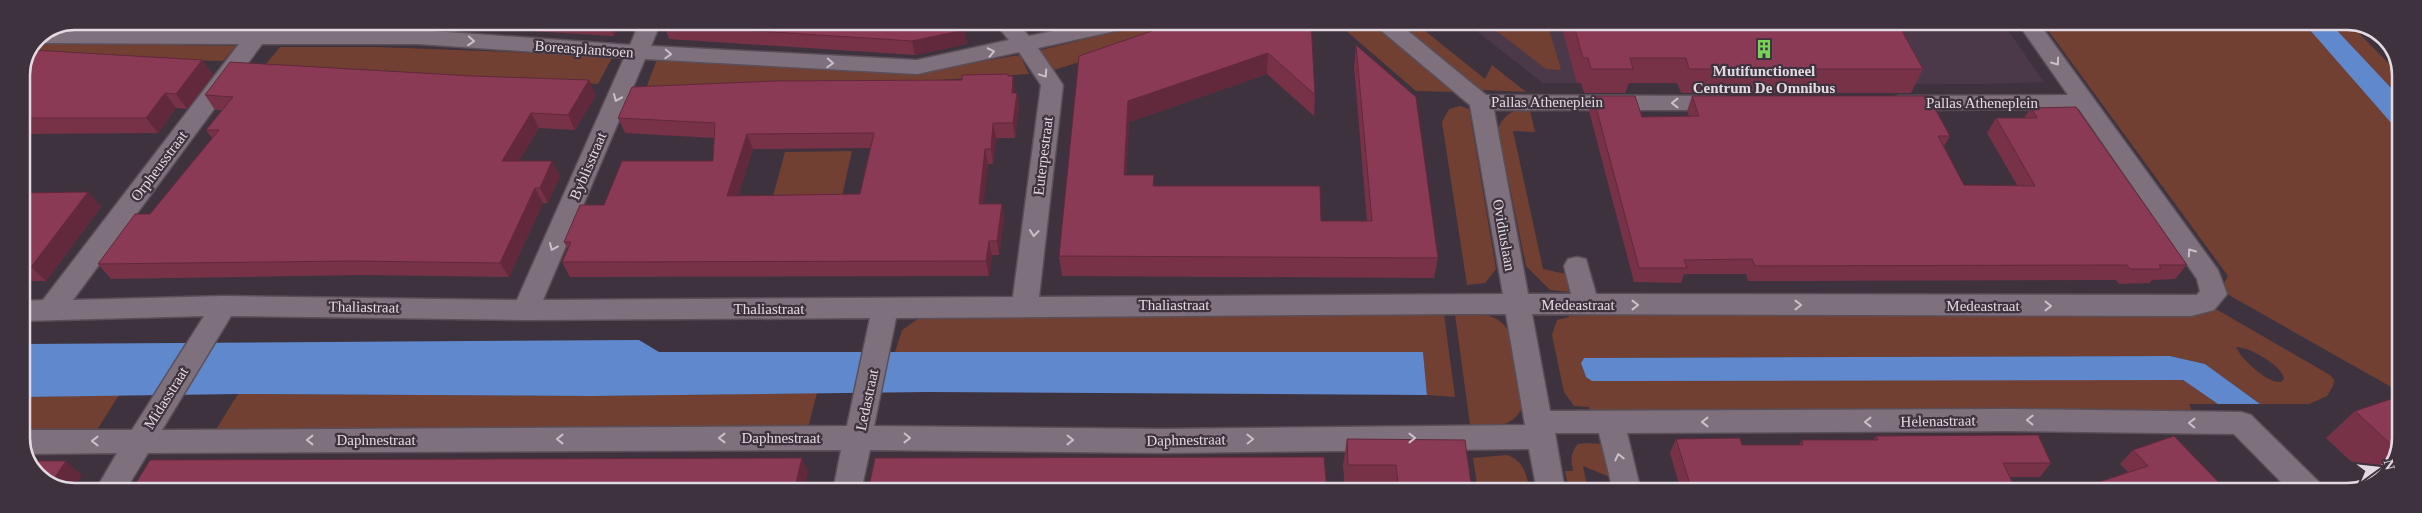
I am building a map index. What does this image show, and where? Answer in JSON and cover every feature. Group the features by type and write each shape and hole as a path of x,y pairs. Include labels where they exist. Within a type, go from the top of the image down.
{"street":[{"name":"Boreasplantsoen","path":"52,36 233,30"},
{"name":"Orpheusstraat","path":"50,311 260,30"},
{"name":"Boreasplantsoen","path":"281,30 917,68 1089,30"},
{"name":"Byblisstraat","path":"526,310 647,30"},
{"name":"Euterpestraat","path":"1012,30 1025,44 1052,85 1025,306"},
{"path":"1394,30 1481,102"},
{"path":"2034,30 2085,102"},
{"path":"1536,94 1546,124"},
{"name":"Pallas Atheneplein","path":"1481,102 1536,94 1749,103"},
{"name":"Ovidiuslaan","path":"1481,102 1549,483"},
{"name":"Pallas Atheneplein","path":"1878,103 2085,102"},
{"name":"Medeastraat","path":"1516,305 2191,306 2205,303 2214,294 2209,277 2085,102"},
{"path":"1578,266 1586,306"},
{"name":"Thaliastraat","path":"30,311 224,306 526,310 1516,305"},
{"name":"Midasstraat","path":"114,483 224,306"},
{"name":"Ledastraat","path":"849,483 885,309"},
{"name":"Helenastraat","path":"1539,430 1612,423 2009,420 2241,423 2301,483"},
{"path":"1612,423 1625,483"},
{"name":"Daphnestraat","path":"30,442 858,438 1163,441 1539,430"}],"shaded area":[{"path":"1122,30 1180,30 1051,71 1037,51"},
{"path":"1345,30 1379,30 1453,92 1416,91"},
{"path":"1407,30 1424,30 1485,79 1492,65 1526,92 1481,90"},
{"name":"Mutifunctioneel Centrum De Omnibus","path":"1475,30 2008,30 2044,82 1984,84 1543,83"},
{"path":"1495,30 1549,30 1561,70 1546,69"},
{"path":"2048,30 2347,30 2357,31 2391,66 2392,387 2220,290 2228,276"},
{"path":"43,43 236,46 223,61 35,55"},
{"path":"280,47 377,47 613,56 598,84 266,64"},
{"path":"1020,55 1029,74 895,83 647,86 657,59 919,72"},
{"path":"1460,106 1469,109 1496,269 1485,283 1467,285 1442,122 1449,109"},
{"path":"1520,109 1530,110 1535,132 1513,131 1543,269 1566,274 1569,292 1550,290 1526,266 1498,129 1506,116"},
{"path":"852,151 840,205 770,207 785,152"},
{"path":"2214,308 2330,375 2334,380 2327,396 2309,404 2260,404 2205,364 2170,356 1584,358 1581,363 1586,377 2183,380 2218,404 2189,404 2192,411 1590,414 1589,407 1574,406 1564,392 1552,335 1557,320 1569,317 1568,312","holes":["2236,347 2256,353 2271,363 2282,374 2284,379 2281,382 2276,382 2262,375 2249,364"]},
{"path":"1444,314 1455,397 1427,395 1423,352 895,352 902,330 922,316"},
{"path":"1455,314 1478,314 1492,317 1504,325 1509,332 1522,408 1512,420 1500,425 1470,425"},
{"path":"817,393 808,428 215,431 238,394 591,396"},
{"path":"119,395 95,433 30,433 30,397"},
{"path":"1578,444 1604,444 1612,478 1583,466 1586,483 1567,483 1565,471 1573,471 1572,454"},
{"path":"1507,455 1518,461 1524,469 1528,483 1477,483 1473,458"}],"water":[{"path":"2310,30 2337,30 2392,89 2392,124"},
{"path":"639,340 659,352 1423,352 1427,395 928,392 591,396 238,394 30,397 30,344"},
{"path":"2170,356 2205,364 2260,404 2218,404 2183,380 1592,381 1586,377 1581,363 1584,358"}],"building":[{"path":"742,30 964,30 912,41"},
{"path":"1155,30 1311,30 1315,95 1268,53 1128,101 1124,175 1154,175 1153,186 1320,186 1321,221 1372,221 1356,45 1416,97 1438,258 1059,256 1079,56"},
{"path":"1575,30 1901,30 1923,69 1689,69 1686,58 1630,58 1633,69 1591,69 1588,58 1583,58"},
{"path":"38,50 202,60 176,94 165,93 146,118 30,118 30,75 33,58"},
{"path":"230,62 473,76 589,80 568,115 531,113 502,161 552,161 540,188 535,188 500,263 352,261 98,264 135,214 150,214 219,130 206,130 233,97 205,95"},
{"path":"1008,74 1008,76 1013,76 1012,93 1017,93 1013,123 993,123 991,149 985,149 979,204 1002,204 997,241 989,241 986,261 562,262 571,242 564,242 580,205 604,205 622,161 713,161 715,123 618,118 632,87 775,81 962,80 962,75","holes":["874,133 860,194 727,196 747,134"]},
{"path":"1593,96 1635,96 1642,117 1699,116 1692,96 1928,96 1950,136 1938,136 1964,185 2035,186 1996,118 2037,118 2031,108 2076,107 2187,265 2159,265 2161,269 2130,269 2127,265 1755,266 1752,259 1684,260 1687,268 1639,268"},
{"path":"88,192 31,267 30,267 30,193"},
{"path":"2392,399 2391,445 2355,411"},
{"path":"2038,435 2051,463 2003,463 2013,483 1690,483 1676,439 1740,438 1742,445 1803,445 1802,440 1878,440 1876,436"},
{"path":"2174,436 2219,483 2096,483 2148,466 2133,450"},
{"path":"1347,439 1465,440 1471,483 1398,483 1396,465 1348,465"},
{"path":"1324,457 1326,483 870,483 875,458"},
{"path":"802,458 796,483 136,483 150,460"},
{"path":"37,461 66,461 55,478 45,472"}],"place":[{"name":"Mutifunctioneel Centrum De Omnibus","path":"1764,49"}]}
